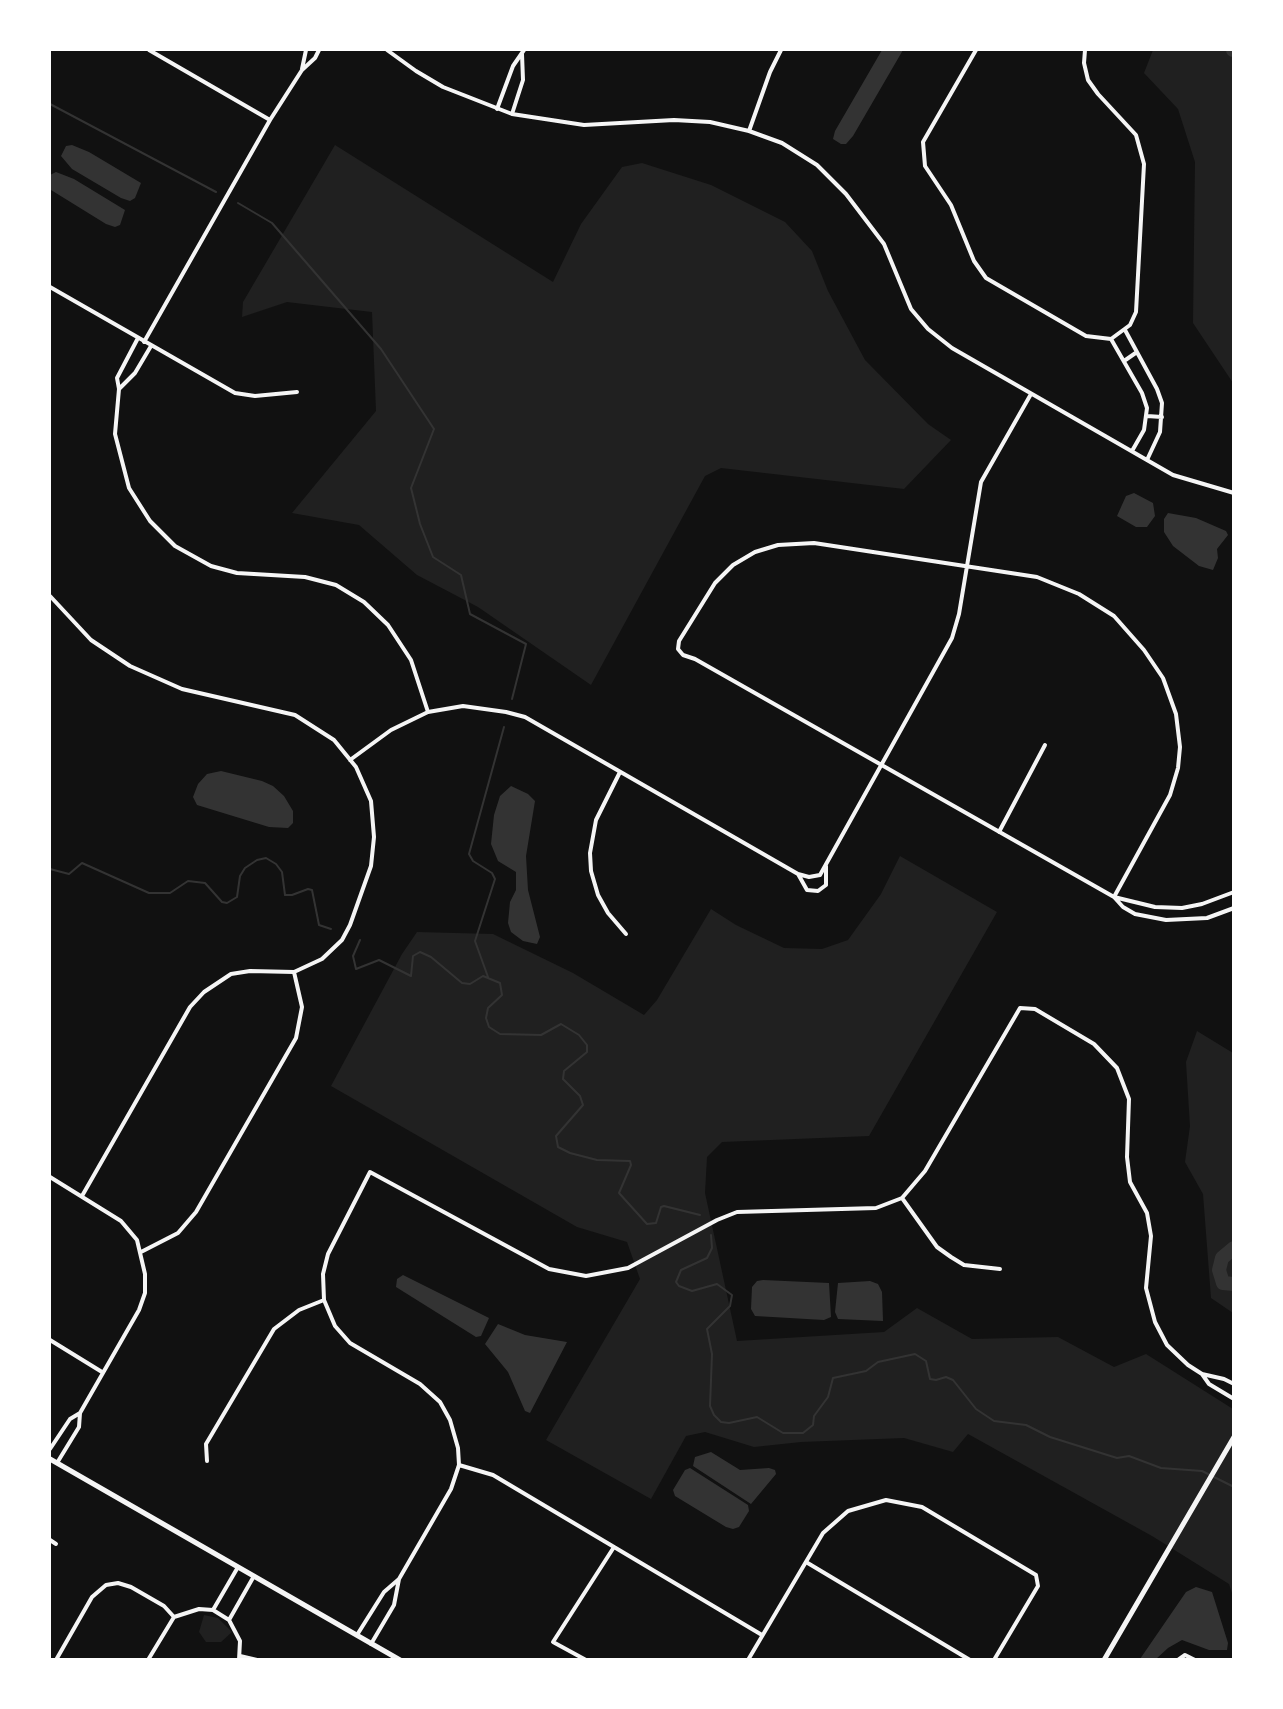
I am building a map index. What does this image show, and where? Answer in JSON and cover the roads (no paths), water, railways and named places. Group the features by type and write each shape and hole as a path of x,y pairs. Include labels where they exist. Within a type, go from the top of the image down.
{"main road":[{"path":"1104,1659 1233,1437"},
{"path":"50,1459 400,1659"}],"street":[{"path":"148,50 270,120"},
{"path":"302,70 306,50"},
{"path":"144,342 270,120 302,70 315,58 319,50"},
{"path":"387,50 443,87 512,114 584,125 693,120 749,131 782,143 817,165 846,194 884,244 911,309 928,329 952,348 1173,475 1233,493"},
{"path":"749,131 770,72 781,50"},
{"path":"976,50 923,142 925,166 951,204 974,261 986,278 1086,336 1111,339 1125,330 1134,319 1137,305 1143,152 1129,126 1092,87 1086,73 1085,50"},
{"path":"498,109 513,66 523,52"},
{"path":"512,114 523,80 523,52"},
{"path":"50,287 235,393 255,396 297,392"},
{"path":"1125,330 1157,388 1162,417 1160,432 1147,460"},
{"path":"138,339 120,368 117,378 119,389 115,422 118,453 129,488 156,529 175,546 211,566 237,573 305,577 336,585 364,602 388,625 411,660 428,712"},
{"path":"1111,339 1145,401 1147,416 1144,430 1132,452"},
{"path":"119,389 135,373 151,346"},
{"path":"1124,361 1137,352"},
{"path":"350,760 391,730 428,712 463,706 482,707 525,717 798,874 816,876 826,866 952,638 959,614 981,483 1031,394"},
{"path":"1147,416 1162,417"},
{"path":"1114,897 1165,806 1176,778 1180,735 1168,690 1134,638 1114,616 1090,600 1037,577 814,543 770,547 744,558 722,576 709,591 678,646 682,655 695,660 1114,897 1128,910 1166,920 1207,918 1233,908"},
{"path":"50,597 91,640 130,666 182,689 295,715 334,740 350,760 371,801 374,837 370,866 350,925 342,940 316,963 294,972 231,974 198,997 190,1007 82,1196"},
{"path":"999,832 1046,745"},
{"path":"620,772 596,820 590,853 591,871 598,894 608,913 626,934"},
{"path":"798,874 807,890 818,891 826,885 826,866"},
{"path":"1114,897 1155,907 1182,908 1202,904 1233,892"},
{"path":"141,1252 178,1233 196,1212 296,1038 302,1007 294,972"},
{"path":"357,1635 384,1592 399,1579 451,1489 459,1465 454,1431 440,1402 420,1384 350,1343 335,1326 324,1300 323,1274 328,1254 370,1172 549,1269 586,1276 603,1275 628,1268 717,1220 737,1212 864,1209 902,1198 925,1171 1020,1008 1035,1009 1094,1044 1107,1056 1124,1082 1129,1099 1127,1157 1130,1182 1147,1214 1151,1236 1146,1278 1148,1300 1155,1323 1167,1345 1188,1365 1202,1374 1224,1379 1233,1384"},
{"path":"50,1177 121,1221 137,1240 146,1284 143,1299 80,1413 79,1427 57,1463"},
{"path":"902,1198 937,1247 964,1265 999,1269"},
{"path":"207,1461 206,1444 274,1329 299,1310 324,1300"},
{"path":"50,1340 102,1372"},
{"path":"1202,1374 1209,1384 1233,1399"},
{"path":"50,1449 70,1419 80,1413"},
{"path":"459,1465 493,1475 762,1635"},
{"path":"748,1659 823,1533 840,1517 856,1507 878,1501 895,1500 928,1510 1028,1570 1038,1580 994,1659"},
{"path":"50,1540 56,1544"},
{"path":"586,1659 554,1642 614,1547"},
{"path":"806,1562 970,1659"},
{"path":"213,1610 238,1566"},
{"path":"229,1620 254,1576"},
{"path":"371,1644 394,1605 399,1579"},
{"path":"56,1659 92,1597 106,1585 118,1583 131,1587 164,1606 174,1617"},
{"path":"148,1659 174,1617 193,1609 213,1610 221,1613 229,1620 240,1641 239,1658 257,1659"},
{"path":"1178,1659 1185,1655 1195,1659"}],"waterway":[{"path":"50,104 216,192"},
{"path":"238,203 272,223 381,349 434,429 411,488 420,524 433,557 461,575 470,614 526,644 512,699"},
{"path":"488,977 475,941 495,879 492,873 473,861 469,854 504,727"},
{"path":"50,869 69,874 82,863 149,893 170,893 188,881 205,883 222,902 227,903 237,897 240,876 245,868 257,860 266,858 276,864 282,872 285,895 312,890 319,925 331,929"},
{"path":"360,940 353,956 356,969 379,960 411,976 413,956 420,952 431,957 462,983 470,984 483,976 500,983 502,995 488,1008 486,1018 489,1027 500,1034 541,1035 561,1024 579,1035 587,1045 587,1052 564,1071 563,1079 580,1096 583,1105 556,1136 558,1147 570,1153 597,1160 630,1161 631,1165 619,1193 647,1224 656,1223 661,1207 664,1206 700,1215"},
{"path":"711,1235 712,1248 707,1258 681,1270 676,1282 679,1286 692,1291 717,1284 732,1295 730,1306 707,1329 712,1354 710,1406 714,1415 721,1422 729,1423 757,1417 783,1433 803,1433 813,1425 814,1416 828,1397 833,1378 866,1371 878,1362 915,1354 926,1361 930,1379 946,1377 953,1380 976,1409 994,1421 1026,1425 1050,1437 1117,1458 1129,1456 1161,1468 1202,1471 1234,1487"},
{"path":"1234,1248 1222,1258 1219,1270 1223,1283 1234,1284"}]}
